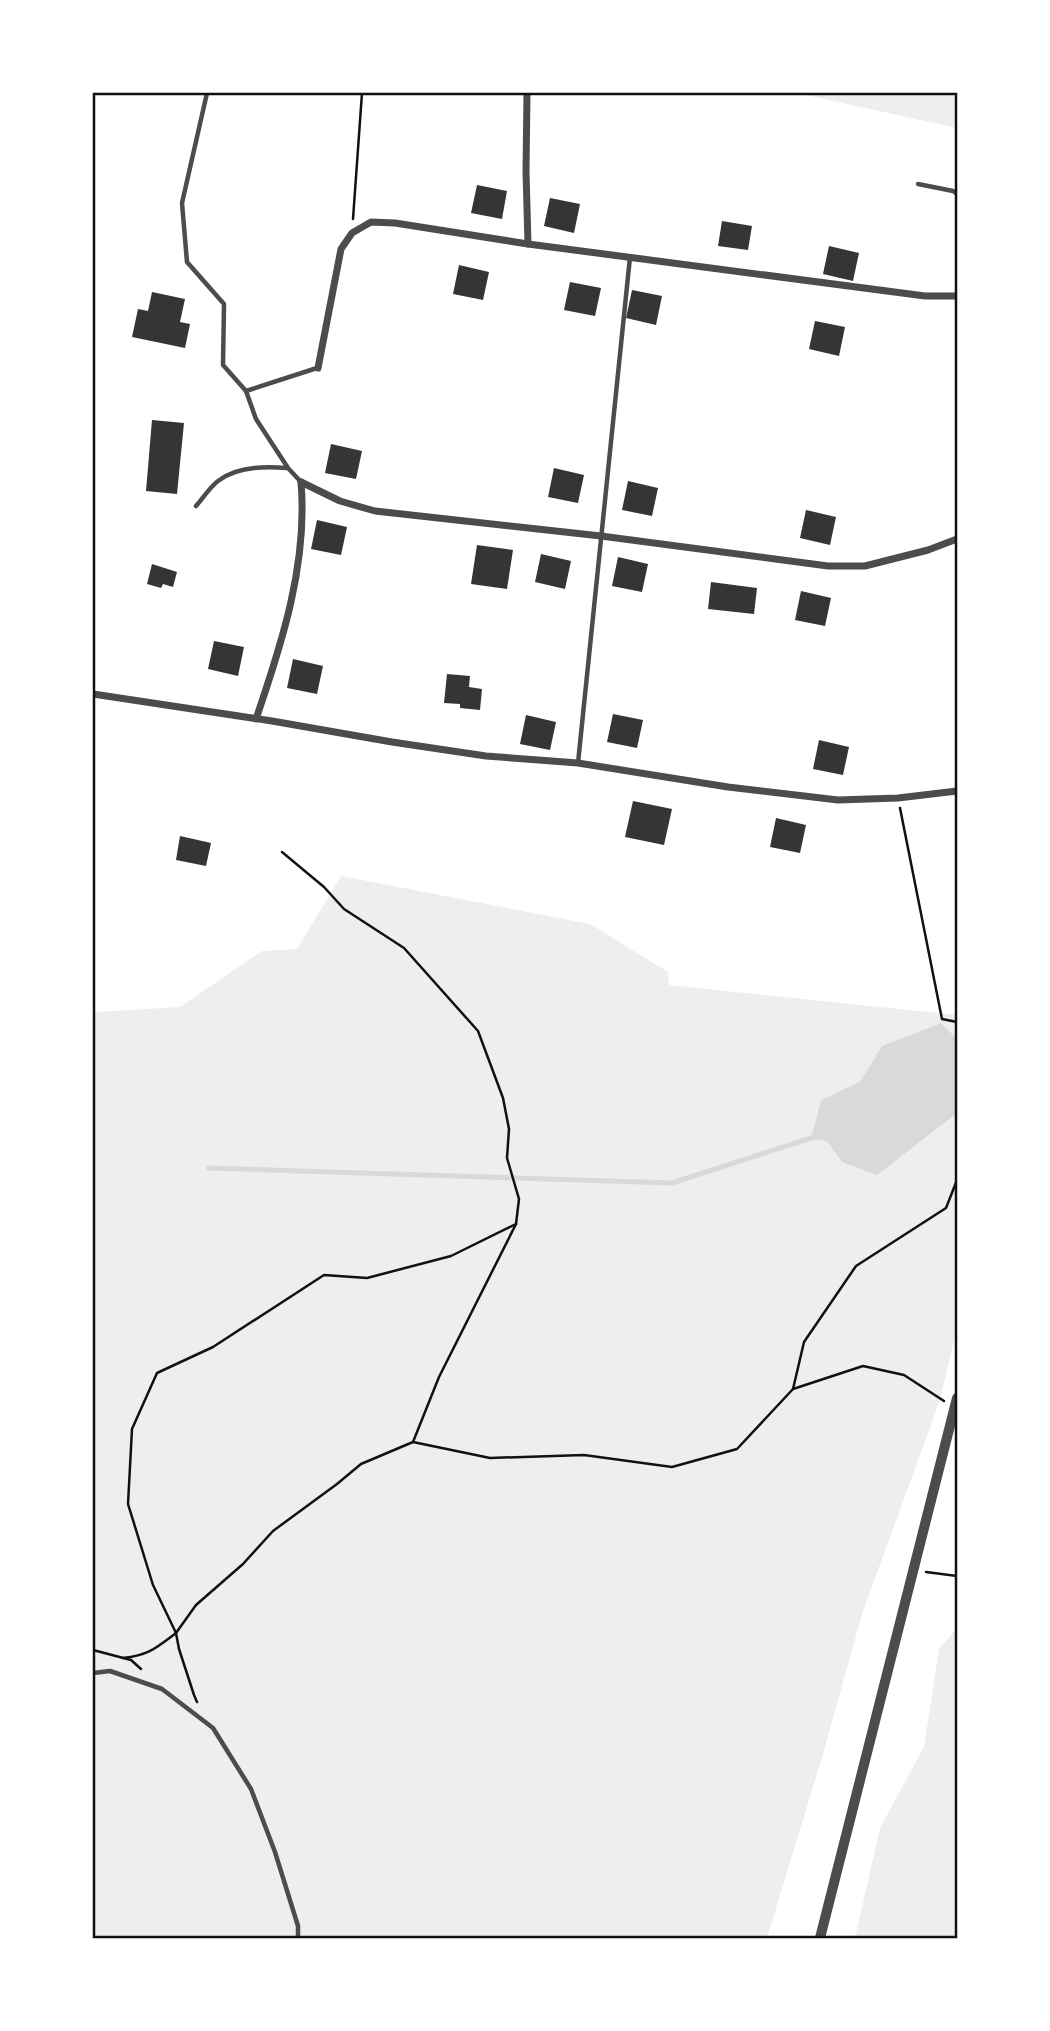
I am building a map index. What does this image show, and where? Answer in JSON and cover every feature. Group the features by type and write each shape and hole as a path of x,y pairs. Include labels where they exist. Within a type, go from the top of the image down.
{"street":[{"path":"527,93 528,244"},
{"path":"318,368 341,249 352,233 371,222 396,223 528,244 925,296 957,296"},
{"path":"301,482 340,501 375,511 601,536 828,566 865,566 928,550 957,539"},
{"path":"256,719 291,603 298,564 303,504 301,482"},
{"path":"93,694 392,743 578,764 728,787 838,800 898,799 957,790"},
{"path":"820,1938 956,1403"}],"lane":[{"path":"207,93 182,204 187,262 224,304 223,365 246,391 256,419 288,468 301,482"},
{"path":"918,184 957,194"},
{"path":"578,764 630,256"},
{"path":"246,391 318,368"},
{"path":"197,506 219,481 243,470 266,466 288,468"},
{"path":"93,1673 110,1671 162,1689 214,1728 251,1789 275,1852 298,1926 298,1938"}],"path":[{"path":"352,233 362,93"},
{"path":"898,799 942,1019 957,1022"},
{"path":"282,852 324,887 344,909 404,948 478,1031 503,1098 509,1129 507,1158 519,1199 516,1224 439,1377 413,1443"},
{"path":"123,1658 142,1656 155,1650 176,1633 196,1605 243,1564 272,1531 361,1464 413,1443 489,1458 584,1455 672,1467 737,1449 793,1388 804,1342 856,1266 946,1208 957,1180"},
{"path":"200,1706 194,1695 176,1633 153,1585 128,1504 132,1429 157,1373 213,1347 324,1275 367,1278 450,1256 516,1224"},
{"path":"793,1388 863,1366 904,1375 956,1403"},
{"path":"914,1570 957,1576"}],"shaded area":[{"path":"797,93 957,93 957,128"},
{"path":"341,876 590,924 668,972 669,985 957,1015 957,1328 940,1400 862,1614 767,1938 93,1938 93,1014 180,1007 262,951 297,949"},
{"path":"941,1023 957,1039 957,1113 877,1175 842,1162 827,1141 811,1139 821,1100 860,1082 882,1046"},
{"path":"957,1628 957,1938 855,1938 880,1828 924,1747 939,1649"}],"building":[{"path":"477,185 507,191 502,219 471,213"},
{"path":"550,198 580,204 574,233 544,226"},
{"path":"722,221 752,226 748,250 718,246"},
{"path":"829,246 859,253 853,281 823,274"},
{"path":"459,265 489,272 483,300 453,294"},
{"path":"570,282 601,288 595,316 564,310"},
{"path":"632,290 662,296 656,325 626,318"},
{"path":"152,292 185,299 180,322 190,324 185,348 132,337 138,309 148,311"},
{"path":"815,321 845,327 839,356 809,349"},
{"path":"152,420 184,423 177,494 146,491"},
{"path":"331,444 362,451 356,479 325,473"},
{"path":"554,468 584,475 578,503 548,497"},
{"path":"628,481 658,488 652,516 622,510"},
{"path":"806,510 836,517 830,545 800,538"},
{"path":"317,520 347,527 341,555 311,549"},
{"path":"477,545 513,550 507,589 471,584"},
{"path":"541,554 571,561 565,589 535,582"},
{"path":"618,557 648,564 642,592 612,586"},
{"path":"152,564 177,572 173,587 163,584 161,588 147,584"},
{"path":"711,582 757,588 754,614 708,609"},
{"path":"801,591 831,598 825,626 795,620"},
{"path":"214,641 244,647 238,676 208,669"},
{"path":"293,659 323,666 317,694 287,688"},
{"path":"447,674 470,676 469,687 482,689 480,710 444,703"},
{"path":"613,714 643,720 637,748 607,742"},
{"path":"526,715 556,722 550,750 520,744"},
{"path":"819,740 849,747 843,775 813,769"},
{"path":"633,801 672,809 664,845 625,837"},
{"path":"776,818 806,825 800,853 770,847"},
{"path":"180,836 211,843 206,866 176,860"}],"waterway":[{"path":"209,1168 672,1183 814,1137"}]}
